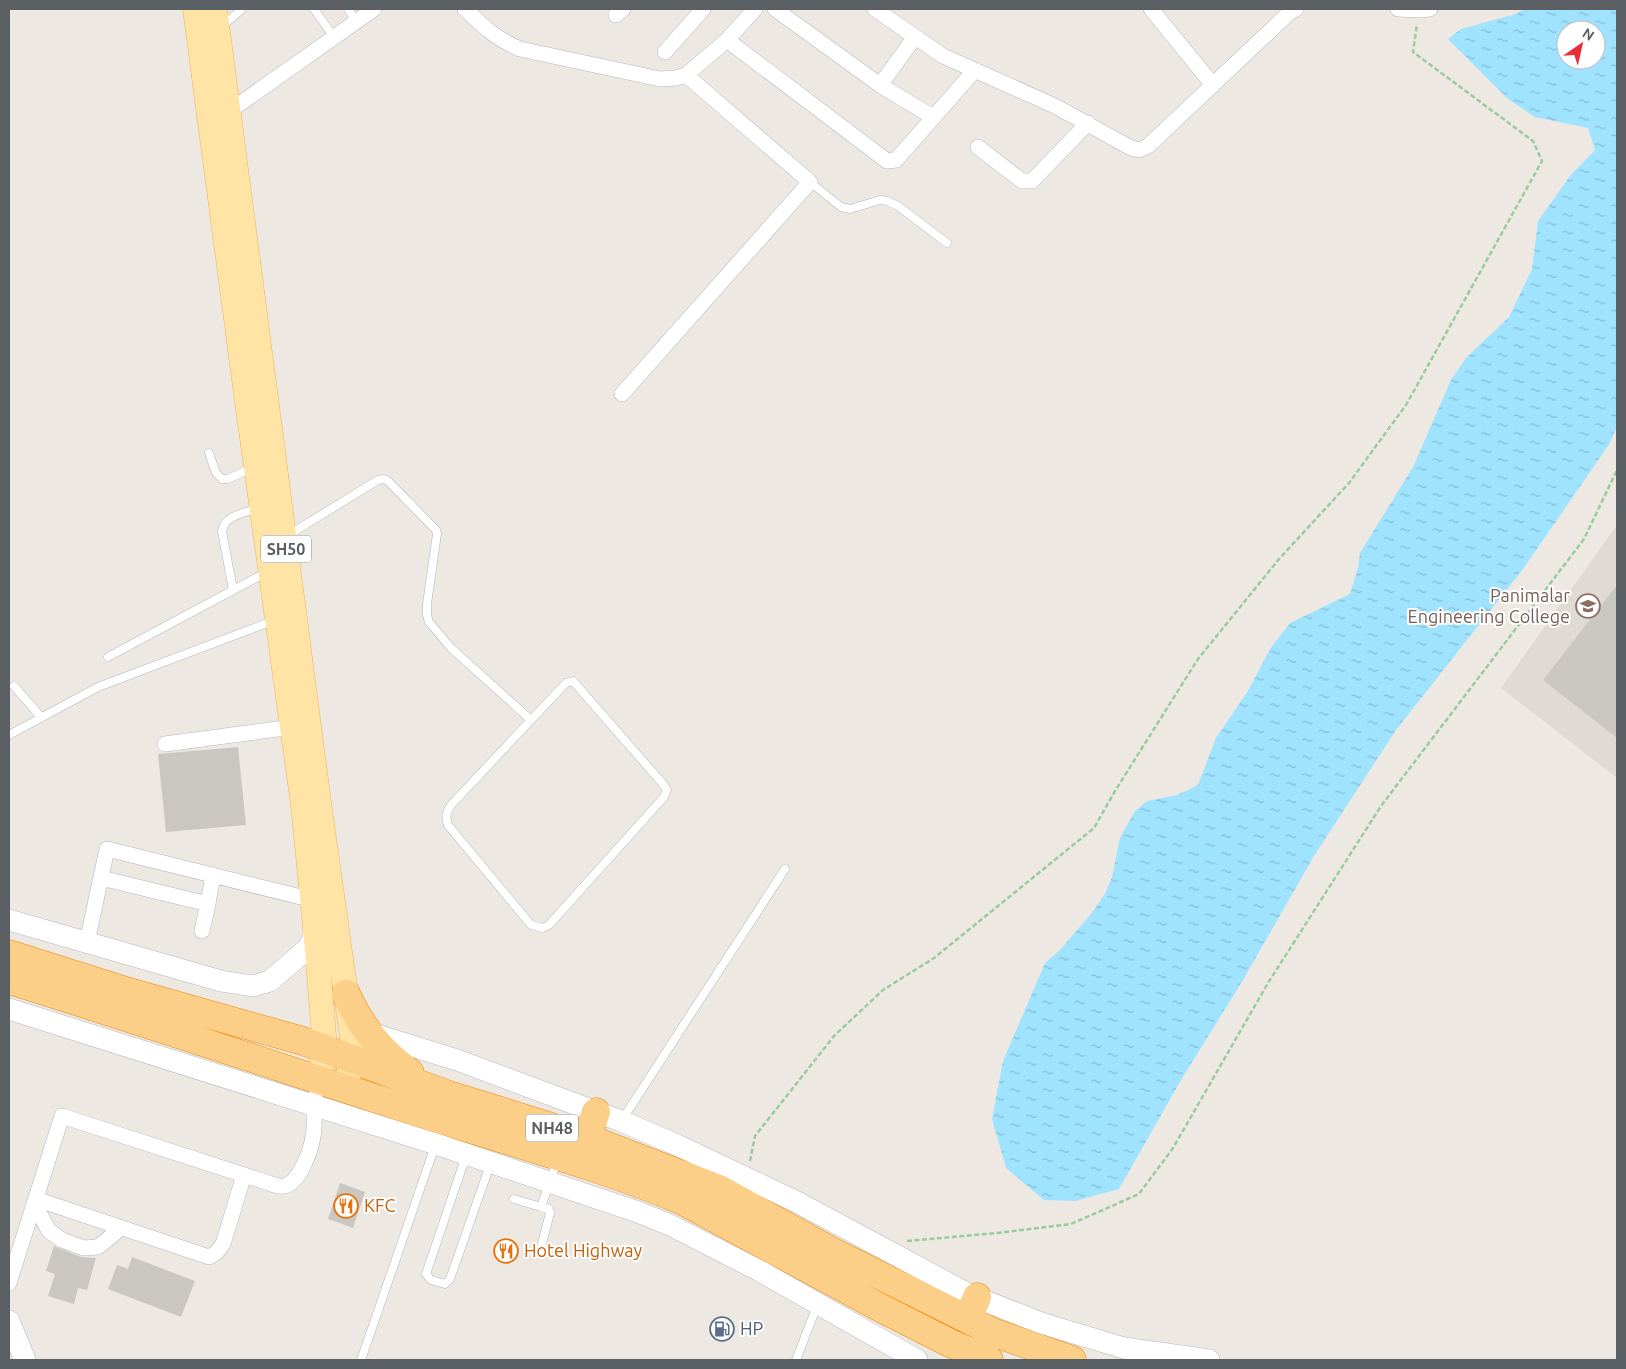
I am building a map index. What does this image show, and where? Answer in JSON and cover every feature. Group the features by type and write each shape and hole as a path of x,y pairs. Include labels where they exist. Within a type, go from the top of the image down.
{"highway":[{"name":"NH48","path":"9,954 129,992 325,1048 449,1095 587,1138 719,1189 831,1251 972,1308 995,1334 1072,1360"},
{"name":"NH48","path":"9,980 620,1176 681,1200 879,1307 950,1343 989,1360"},
{"path":"346,994 356,1016 381,1049 398,1064 449,1095"},
{"path":"587,1138 596,1112"}],"main road":[{"name":"SH50","path":"195,9 220,119 285,538 300,726 303,805 325,1048 319,1079"},
{"name":"SH50","path":"216,20 220,119 261,508 277,620 300,726 354,1044 346,1088"}],"street":[{"path":"220,119 334,37 352,15 374,9"},
{"path":"465,9 491,34 520,49 660,79 686,75 727,40 755,9"},
{"path":"666,52 703,9"},
{"path":"775,9 880,85 933,117"},
{"path":"875,9 943,56 1055,106 1131,148 1139,150 1148,146 1289,13 1296,9"},
{"path":"1151,9 1213,85"},
{"path":"1398,9 1425,10"},
{"path":"880,85 915,37"},
{"path":"727,40 887,161 896,160 974,70"},
{"path":"622,394 810,182 686,75"},
{"path":"978,146 1022,181 1032,181 1088,123"},
{"path":"165,744 300,726"},
{"path":"87,942 107,849 312,900"},
{"path":"202,931 213,875"},
{"path":"101,878 208,904"},
{"path":"9,920 221,981 253,986 270,981 307,950 313,940 315,926"},
{"path":"9,1008 436,1144 670,1225 760,1271 915,1360"},
{"path":"367,1032 457,1060 596,1112 677,1145 797,1202 874,1244 972,1308 1041,1323 1124,1348 1209,1360"},
{"path":"9,1283 62,1116 244,1176 278,1186 285,1186 292,1182 302,1169 314,1136 313,1106 319,1079"},
{"path":"35,1201 203,1256 214,1255 224,1241 244,1176"},
{"path":"35,1201 49,1231 62,1240 84,1248 98,1247 121,1228"},
{"path":"9,1321 25,1360"}],"lane":[{"path":"216,20 242,9"},
{"path":"314,9 334,37"},
{"path":"810,182 841,207 850,209 880,200 887,201 898,206 947,243"},
{"path":"209,453 216,473 222,479 228,479 256,466"},
{"path":"285,538 378,480 384,479 388,481 436,530 427,615 429,622 451,648 532,720"},
{"path":"233,590 222,530 223,525 227,520 261,508"},
{"path":"108,657 270,570"},
{"path":"9,735 98,687 277,620"},
{"path":"573,681 663,784 666,790 664,797 548,925 543,928 531,925 448,825 446,818 452,804 532,720 566,683 573,681"},
{"path":"14,686 41,718"},
{"path":"621,1122 785,869"},
{"path":"361,1360 436,1144"},
{"path":"466,1154 426,1274 431,1280 445,1284 450,1279 491,1163"},
{"path":"541,1206 558,1156"},
{"path":"514,1199 549,1209 550,1213 540,1250"},
{"path":"796,1360 818,1304"}],"path":[{"path":"747,1178 755,1136 834,1036 883,990 934,958 1094,828 1115,791 1198,659 1279,558 1349,483 1406,405 1542,161 1533,141 1413,52 1425,10"},
{"path":"874,1244 1071,1224 1139,1194 1173,1148 1268,983 1381,806 1584,540 1617,470"}],"shaded area":[{"name":"Panimalar Engineering College","path":"1617,525 1617,778 1501,688"}],"water":[{"path":"1524,9 1617,9 1617,426 1610,443 1523,569 1396,730 1314,856 1243,980 1181,1080 1119,1189 1075,1201 1044,1200 1006,1168 992,1119 1003,1061 1045,963 1061,949 1091,914 1105,894 1112,877 1120,838 1135,811 1147,801 1177,795 1198,785 1216,738 1248,691 1270,649 1290,623 1350,594 1358,568 1360,553 1413,467 1451,380 1466,358 1509,317 1532,269 1538,221 1570,176 1595,150 1588,128 1535,117 1508,99 1448,39 1461,29 1516,14"}],"building":[{"path":"1617,585 1617,738 1543,680"},
{"path":"238,747 246,825 166,832 158,754"},
{"name":"KFC","path":"340,1183 365,1192 353,1228 328,1219"},
{"path":"54,1246 81,1257 96,1258 87,1290 78,1288 74,1304 48,1296 55,1274 46,1271"},
{"path":"132,1257 195,1281 181,1317 108,1289 117,1265 128,1269"}],"place":[{"name":"Panimalar Engineering College","path":"1588,606"},
{"name":"KFC","path":"346,1206"},
{"name":"Hotel Highway","path":"506,1251"},
{"name":"HP","path":"722,1329"}]}
